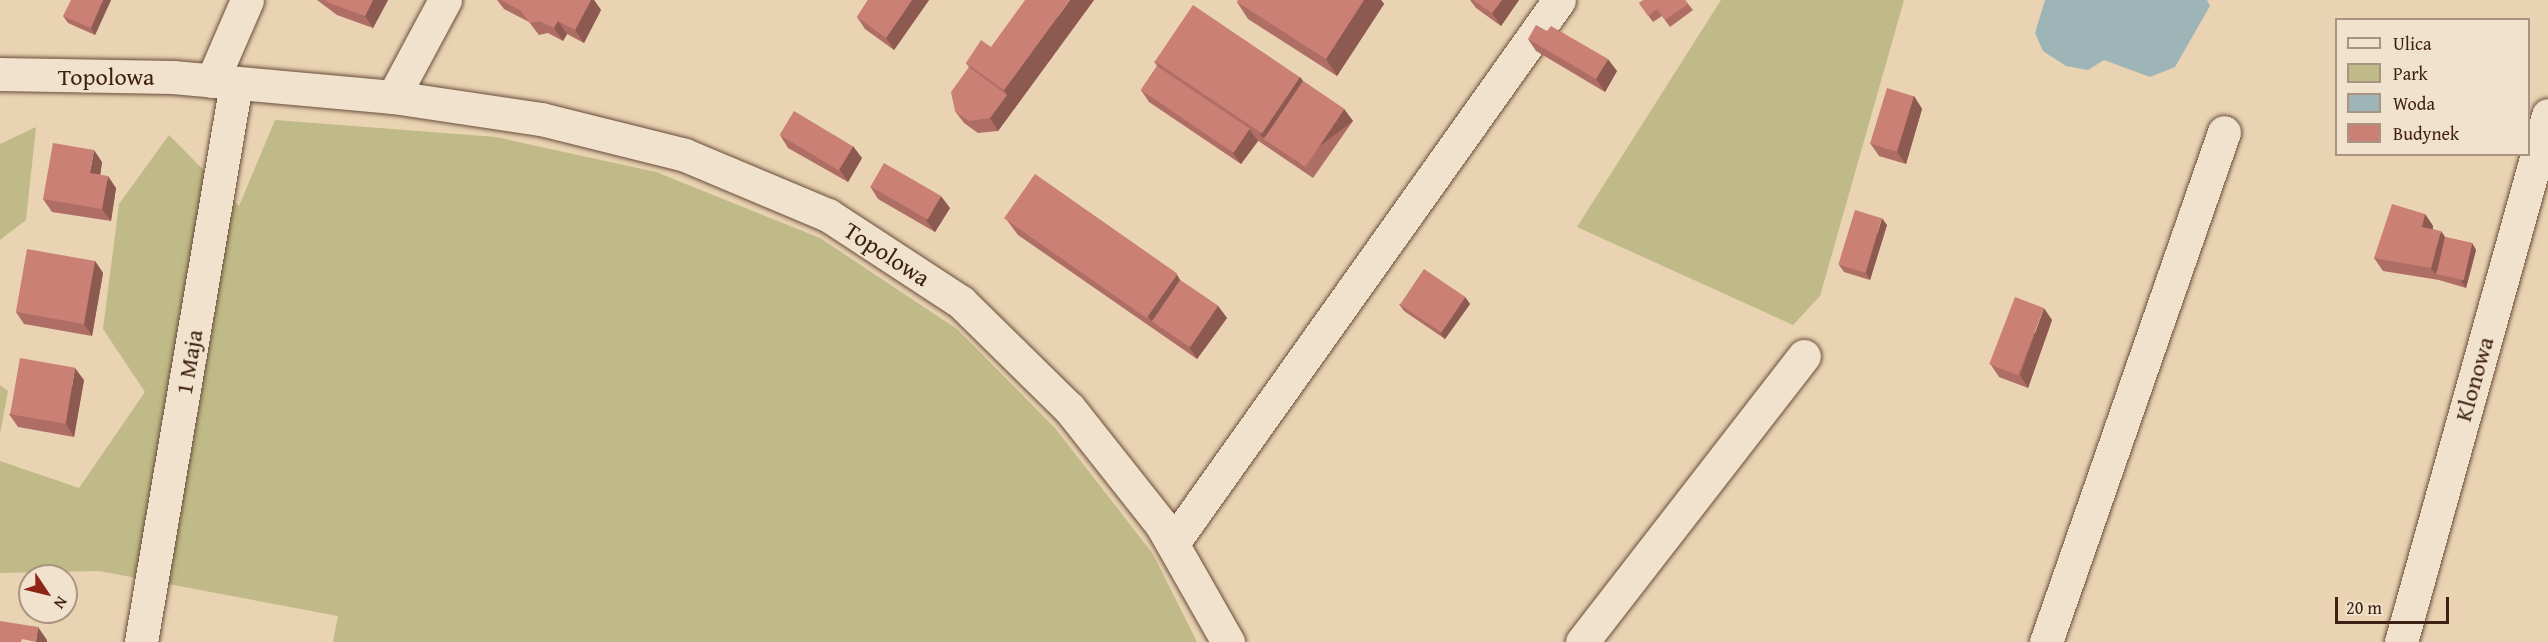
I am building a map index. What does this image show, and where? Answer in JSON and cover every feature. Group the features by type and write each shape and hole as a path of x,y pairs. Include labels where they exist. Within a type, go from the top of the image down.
{"street":[{"path":"224,82 247,0"},
{"path":"393,97 445,0"},
{"path":"1173,543 1559,0"},
{"name":"Topolowa","path":"0,74 224,82 393,97 541,119 685,155 828,215 961,302 1069,408 1173,543 1228,642"},
{"name":"1 Maja","path":"141,642 224,82"},
{"name":"Klonowa","path":"2401,642 2548,116"},
{"path":"2046,642 2224,132"},
{"path":"1582,642 1804,356"}],"green space":[{"path":"1721,0 1904,0 1820,296 1793,325 1577,227"},
{"path":"275,120 496,137 656,172 820,238 957,329 1055,428 1153,554 1197,642 333,642 338,616 99,571 78,571 78,564 18,564 18,573 0,573 0,461 79,488 145,392 103,329 119,204 169,135 239,206"},
{"path":"36,127 26,220 0,240 0,144"},
{"path":"0,385 8,391 0,434"}],"water":[{"path":"2045,0 2207,0 2210,6 2175,67 2150,77 2104,60 2088,70 2066,66 2043,51 2035,33"}],"building":[{"path":"71,0 103,0 91,28 63,16"},
{"path":"325,0 373,0 365,16"},
{"path":"501,0 591,0 575,30 558,21 554,28 540,21 530,23 520,10"},
{"path":"868,0 912,0 886,38 857,17"},
{"path":"1025,0 1070,0 1004,90 966,63 981,40 991,47"},
{"path":"1238,0 1364,0 1326,59 1237,2"},
{"path":"1473,0 1502,0 1492,13"},
{"path":"1643,0 1685,0 1688,4 1665,20 1657,9 1648,16 1639,3"},
{"path":"1193,5 1300,77 1262,134 1155,61"},
{"path":"1536,25 1547,31 1551,26 1608,59 1596,79 1528,39"},
{"path":"1157,66 1250,129 1234,153 1141,90"},
{"path":"969,67 1007,95 990,118 969,121 955,111 951,92"},
{"path":"1303,81 1344,109 1305,167 1264,139"},
{"path":"1887,88 1914,96 1897,152 1870,143"},
{"path":"794,111 853,147 839,171 780,135"},
{"path":"53,143 94,150 90,173 108,176 102,209 43,199"},
{"path":"884,163 941,196 928,219 870,186"},
{"path":"1035,174 1178,274 1147,318 1004,218"},
{"path":"2392,204 2425,214 2422,227 2441,231 2431,268 2374,258"},
{"path":"1855,210 1882,218 1865,273 1838,265"},
{"path":"2445,237 2472,243 2464,280 2436,274"},
{"path":"27,249 95,261 84,324 16,312"},
{"path":"1424,269 1465,297 1441,333 1400,305"},
{"path":"1180,280 1218,306 1190,347 1152,321"},
{"path":"2015,297 2044,308 2018,375 1989,364"},
{"path":"20,358 75,368 65,424 10,414"},
{"path":"0,621 38,627 36,642 22,639 21,642 0,642"}]}
